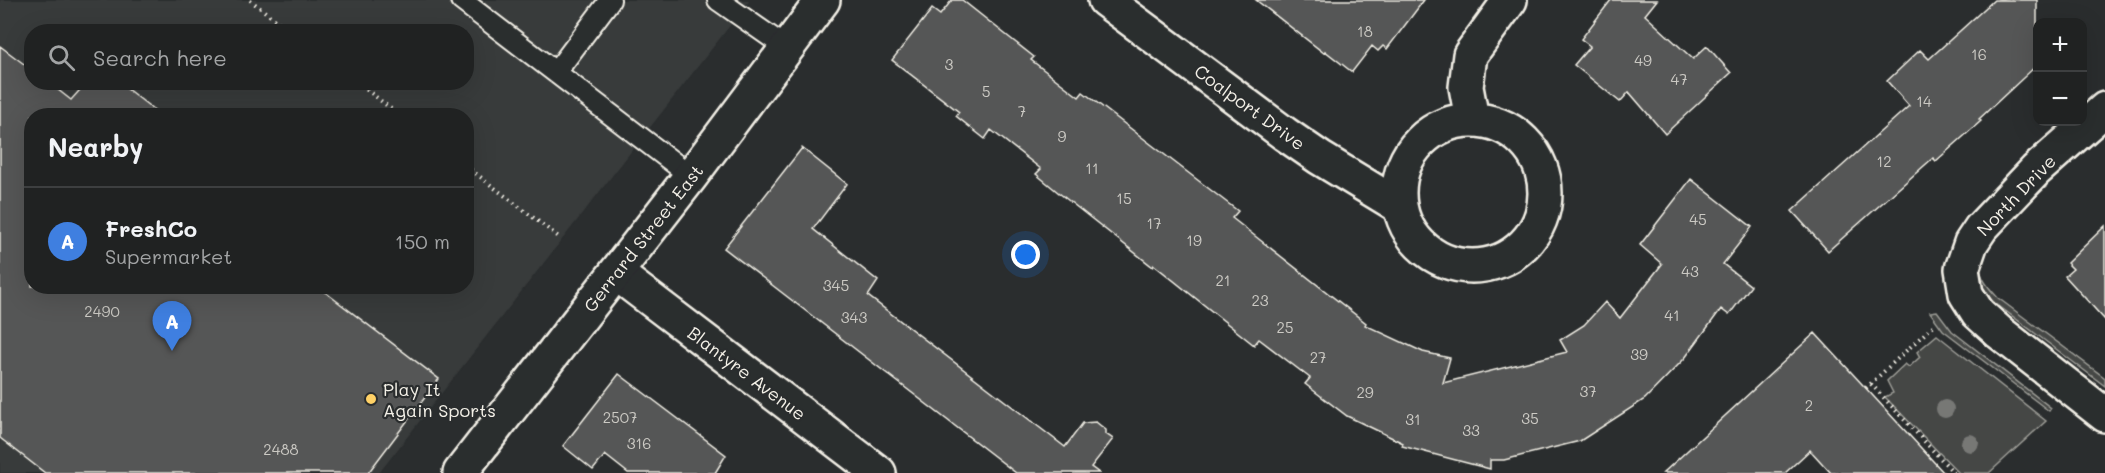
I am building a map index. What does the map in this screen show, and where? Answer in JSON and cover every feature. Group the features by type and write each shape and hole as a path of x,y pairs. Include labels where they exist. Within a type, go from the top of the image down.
{"street":[{"name":"Gerrard Street East","path":"460,473 691,176 823,0"},
{"name":"Coalport Drive","path":"1105,0 1285,134 1399,206"},
{"path":"1472,119 1466,87 1470,56 1510,0"},
{"name":"North Drive","path":"2105,109 2036,170 1981,228 1971,243 1962,269 1966,294 1978,313 1999,333 2105,415"},
{"path":"1472,119 1495,123 1516,134 1533,151 1544,172 1546,196 1542,220 1529,240 1511,256 1489,266 1465,267 1442,261 1422,248 1407,229 1399,206 1400,181 1408,156 1424,137 1446,124 1472,119"},
{"name":"Blantyre Avenue","path":"616,273 879,473"}],"lane":[{"path":"556,72 610,0"},
{"path":"718,0 788,49"},
{"path":"473,4 556,72 691,176"}],"path":[{"path":"250,0 281,24"},
{"path":"367,90 390,108"},
{"path":"474,172 560,238"},
{"path":"1866,388 1934,325"},
{"path":"1871,384 1954,473"}],"shaded area":[{"path":"0,0 750,0 379,473 0,473"},
{"path":"2043,184 2046,187 1987,245 1980,266 1982,275 1986,284 1998,298 2105,378 2105,386 1995,303 1980,286 1975,269 1977,253 1986,238 1998,223"},
{"path":"1937,311 1952,331 2051,408 2049,411 1943,330 1930,312"},
{"path":"1937,335 2046,421 1989,473 1959,473 1885,397 1893,393 1887,381 1905,364 1909,367 1920,357 1917,352"}],"building":[{"path":"952,0 962,0 1034,57 1031,60 1079,97 1083,92 1238,211 1232,218 1366,323 1365,325 1423,352 1450,358 1443,383 1567,352 1560,340 1584,325 1605,302 1620,318 1662,264 1640,245 1691,179 1752,227 1723,264 1751,286 1729,315 1721,309 1685,358 1645,399 1580,441 1504,460 1490,460 1490,469 1402,446 1403,443 1347,416 1305,384 1310,378 1259,339 1254,345 1036,174 1041,169 991,130 985,139 956,116 959,112 892,60 932,9 940,15"},
{"path":"1256,0 1424,0 1387,49 1383,46 1378,51 1372,46 1352,72"},
{"path":"1611,0 1657,0 1645,15 1693,59 1707,46 1731,73 1665,134 1629,92 1620,102 1574,65 1590,46 1581,39"},
{"path":"1994,0 2037,0 2037,18 2033,18 2033,69 1979,119 1981,121 1936,161 1933,158 1828,251 1792,211 1909,106 1887,81 1920,50 1929,59"},
{"path":"0,46 24,64 24,90 58,90 71,100 80,90 128,90 152,108 24,108 24,294 327,294 439,379 368,473 45,473 0,438"},
{"path":"802,148 847,184 813,229 878,281 868,296 1065,447 1083,423 1096,422 1113,439 1091,467 1099,473 1016,473 724,248"},
{"path":"2105,226 2105,320 2065,276 2073,269 2067,263"},
{"path":"1815,333 1944,473 1831,473 1810,450 1785,473 1663,473"},
{"path":"619,374 726,455 715,473 628,473 605,455 593,470 563,446"}],"place":[{"name":"FreshCo","path":"172,351"},
{"name":"Play It Again Sports","path":"371,399"}]}
